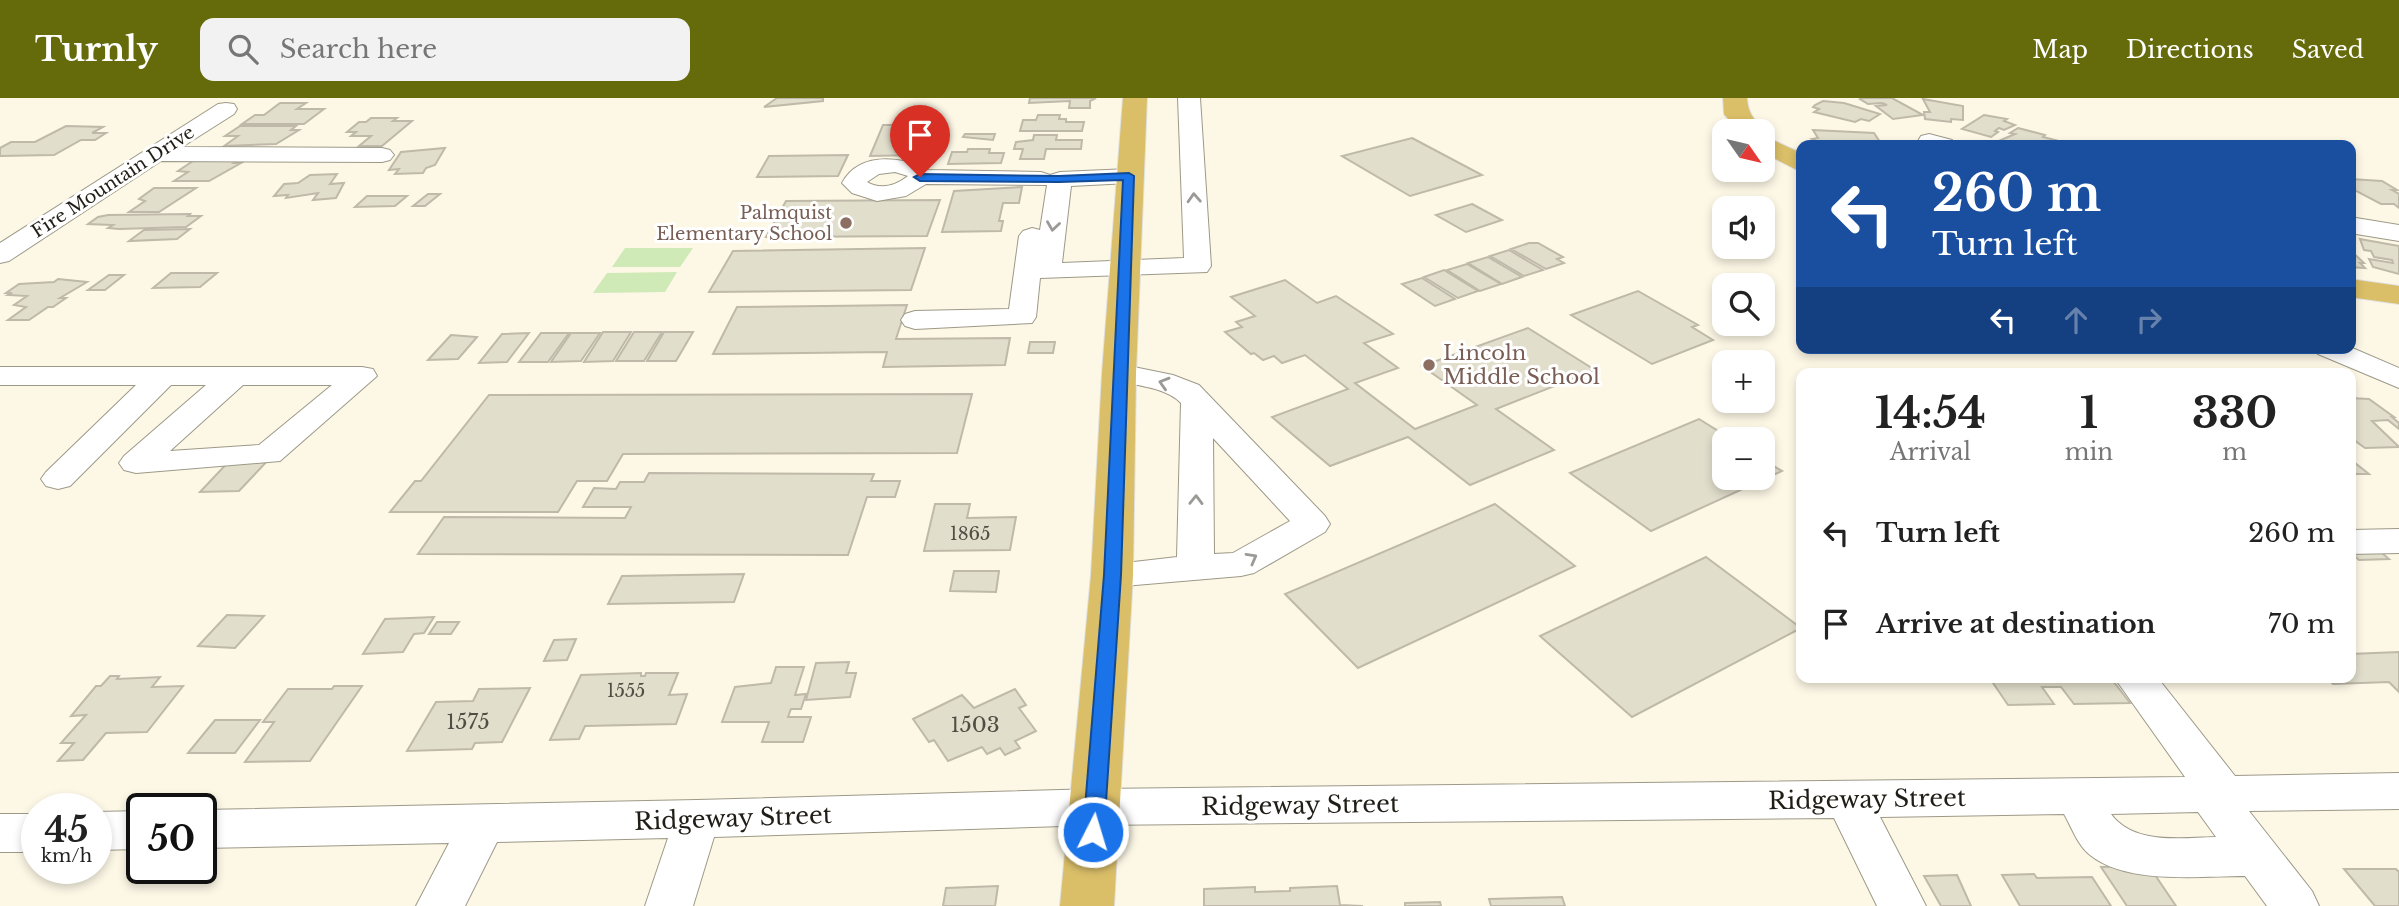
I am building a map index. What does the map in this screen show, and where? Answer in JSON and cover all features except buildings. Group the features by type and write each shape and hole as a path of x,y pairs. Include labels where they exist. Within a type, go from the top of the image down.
{"main road":[{"path":"1087,906 1112,575 1119,373 1135,98"},
{"path":"1735,98 1736,114 1740,119"},
{"path":"1775,151 1796,162"},
{"path":"2356,289 2399,295"}],"street":[{"path":"1036,272 1198,266 1189,98"},
{"name":"Fire Mountain Drive","path":"0,255 226,109"},
{"path":"156,154 382,155"},
{"path":"920,177 1050,179 1129,176"},
{"path":"915,320 1022,317 1036,272 1050,179"},
{"path":"2374,227 2399,233"},
{"path":"2342,354 2399,379"},
{"path":"1112,575 1241,564 1312,524 1188,392 1162,382 1119,373"},
{"path":"0,376 362,376 268,454 136,463 234,377"},
{"path":"58,479 162,377"},
{"path":"1195,568 1197,401"},
{"path":"2356,541 2399,541"},
{"path":"2138,683 2217,794 2257,856 2295,906"},
{"name":"Ridgeway Street","path":"217,829 697,820 1096,807 1848,800 2399,791"},
{"path":"2077,797 2107,841 2122,851 2143,855 2257,856"},
{"path":"1848,800 1902,906"},
{"path":"670,906 697,820"},
{"path":"440,906 484,824"},
{"path":"0,833 21,832"}],"green space":[{"path":"625,248 693,248 680,267 612,267"},
{"path":"677,272 665,292 593,293 607,273"}],"place":[{"name":"Palmquist Elementary School","path":"846,223"},
{"name":"Lincoln Middle School","path":"1429,365"}],"route":[{"path":"920,177 1059,179 1129,176 1112,575 1093,832"}]}
